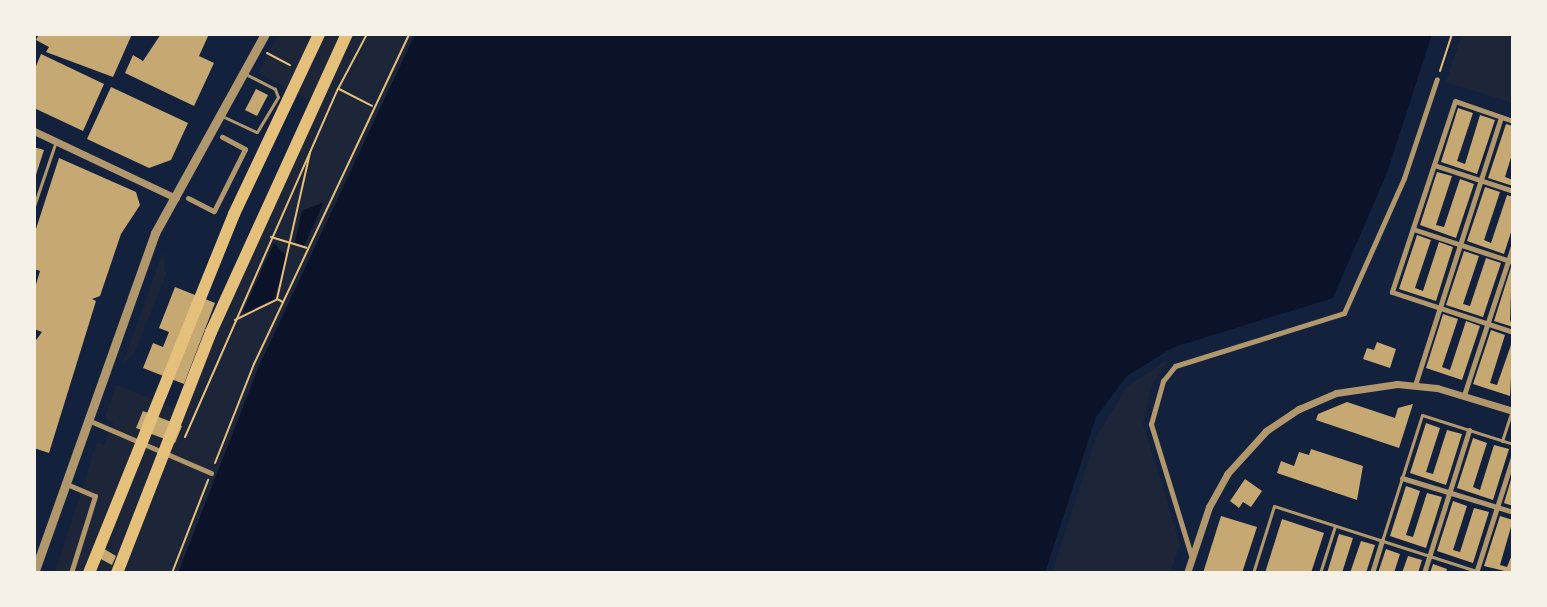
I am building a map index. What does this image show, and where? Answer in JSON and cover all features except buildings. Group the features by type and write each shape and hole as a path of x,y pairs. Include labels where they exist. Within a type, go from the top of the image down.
{"highway":[{"path":"89,573 229,227 319,34"},
{"path":"117,573 217,318 347,34"}],"street":[{"path":"34,573 69,485 88,420 155,233 265,34"},
{"path":"1192,558 1151,424 1163,381 1175,366 1344,313 1404,178 1437,79"},
{"path":"1513,121 1455,101 1392,292 1513,332"},
{"path":"1415,385 1501,117"},
{"path":"34,131 176,198"},
{"path":"188,198 214,211 245,149 222,137"},
{"path":"1434,165 1513,191"},
{"path":"1413,229 1511,261"},
{"path":"1464,395 1511,261 1513,246"},
{"path":"1187,573 1217,491 1266,431 1336,393 1415,385 1464,395 1513,410"},
{"path":"88,420 211,473"},
{"path":"1424,573 1469,430"},
{"path":"1479,572 1513,457"},
{"path":"1402,478 1513,512"},
{"path":"69,485 95,496 71,573"},
{"path":"1372,573 1382,541"}],"lane":[{"path":"221,116 257,132 278,97 275,89 244,73"},
{"path":"34,206 57,141"},
{"path":"1502,441 1513,410"},
{"path":"1382,541 1422,415 1513,444"},
{"path":"1253,573 1274,506 1479,572"},
{"path":"1320,573 1335,526"}],"path":[{"path":"176,458 311,147 367,34"},
{"path":"172,573 283,302 409,34"},
{"path":"1437,79 1452,34"},
{"path":"233,321 277,299 292,244 311,147"},
{"path":"271,237 307,249"},
{"path":"277,299 283,302"}],"shaded area":[{"path":"279,34 415,34 259,366 178,573 55,573 97,442 104,445 113,422 105,418 116,385 182,411 315,103 258,73"},
{"path":"415,34 1432,34 1387,173 1333,298 1174,347 1127,376 1096,417 1045,573 178,573 259,366"},
{"path":"1462,34 1513,34 1513,103 1446,82"},
{"path":"324,202 304,246 295,242 302,211"},
{"path":"274,243 287,257 274,299 242,314"},
{"path":"163,252 166,275 134,354 123,363"},
{"path":"1168,359 1151,386 1143,424 1180,544 1170,573 1052,573 1096,438 1127,387"}]}
